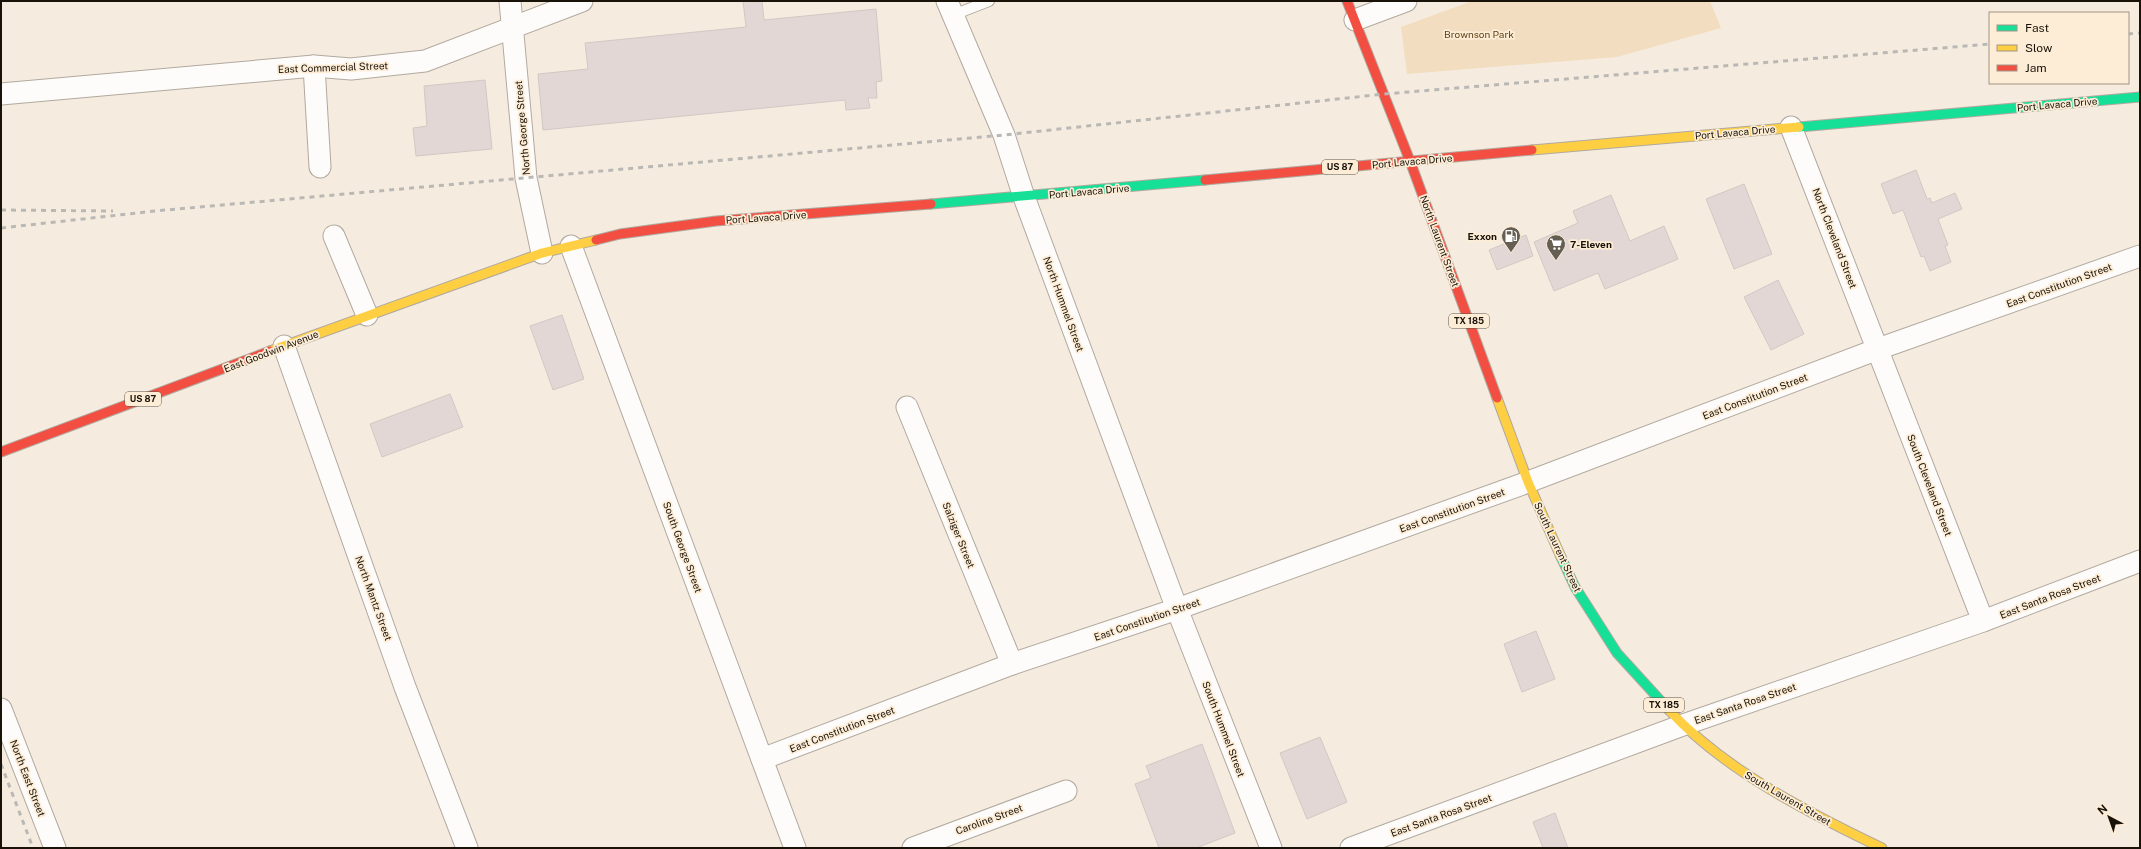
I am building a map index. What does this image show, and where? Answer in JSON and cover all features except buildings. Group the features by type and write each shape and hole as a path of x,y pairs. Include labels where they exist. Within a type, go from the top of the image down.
{"main road":[{"name":"North Laurent Street","path":"1351,10 1410,160 1528,482"},
{"name":"Port Lavaca Drive","path":"542,253 620,234 716,221 1024,197 1410,160 2140,97"},
{"name":"East Goodwin Avenue","path":"1,452 367,315 542,253"},
{"name":"South Laurent Street","path":"1528,482 1575,587 1617,653 1683,725 1754,780 1840,828 1882,848"}],"street":[{"name":"North George Street","path":"510,1 526,178 542,253"},
{"name":"East Commercial Street","path":"1,94 314,66 350,69 425,61 582,1"},
{"path":"1351,10 1406,1"},
{"name":"North Hummel Street","path":"950,8 1004,135 1024,197 1177,609"},
{"path":"314,66 320,167"},
{"name":"North Cleveland Street","path":"1791,128 1878,349"},
{"path":"334,236 367,315"},
{"name":"South George Street","path":"571,246 795,848"},
{"name":"East Constitution Street","path":"762,759 1012,664 1177,609 1528,482 1878,349 2140,256"},
{"name":"North Mantz Street","path":"284,346 403,680 467,848"},
{"name":"South Cleveland Street","path":"1878,349 1983,622"},
{"name":"Salziger Street","path":"907,407 1012,664"},
{"name":"East Santa Rosa Street","path":"1351,848 1683,725 1983,622 2140,561"},
{"name":"South Hummel Street","path":"1177,609 1271,848"},
{"name":"North East Street","path":"1,709 55,848"},
{"name":"Caroline Street","path":"913,848 1066,791"}],"lane":[{"path":"950,8 989,1"}],"green space":[{"name":"Brownson Park","path":"1472,1 1710,1 1721,28 1617,57 1407,74 1401,27"}],"railway":[{"path":"2129,34 2140,33"},
{"path":"1,228 155,211 1004,135 1384,94 1989,44"},
{"path":"1,210 113,211"},
{"path":"1,764 33,848"}],"traffic: fast":[{"path":"1799,127 2140,97"},
{"path":"931,204 1205,180"},
{"path":"1561,557 1575,587 1617,653 1669,710"}],"traffic: slow":[{"path":"1532,150 1799,127"},
{"path":"270,351 542,253 596,240"},
{"path":"1497,398 1528,482 1561,557"},
{"path":"1669,710 1691,732 1741,771 1797,805 1882,848"}],"traffic: jam":[{"path":"1347,1 1410,161"},
{"path":"1205,180 1532,150"},
{"path":"1410,161 1497,398"},
{"path":"596,240 620,234 716,221 931,204"},
{"path":"1,452 270,351"}],"place":[{"name":"Exxon","path":"1511,253"},
{"name":"7-Eleven","path":"1556,261"}]}
